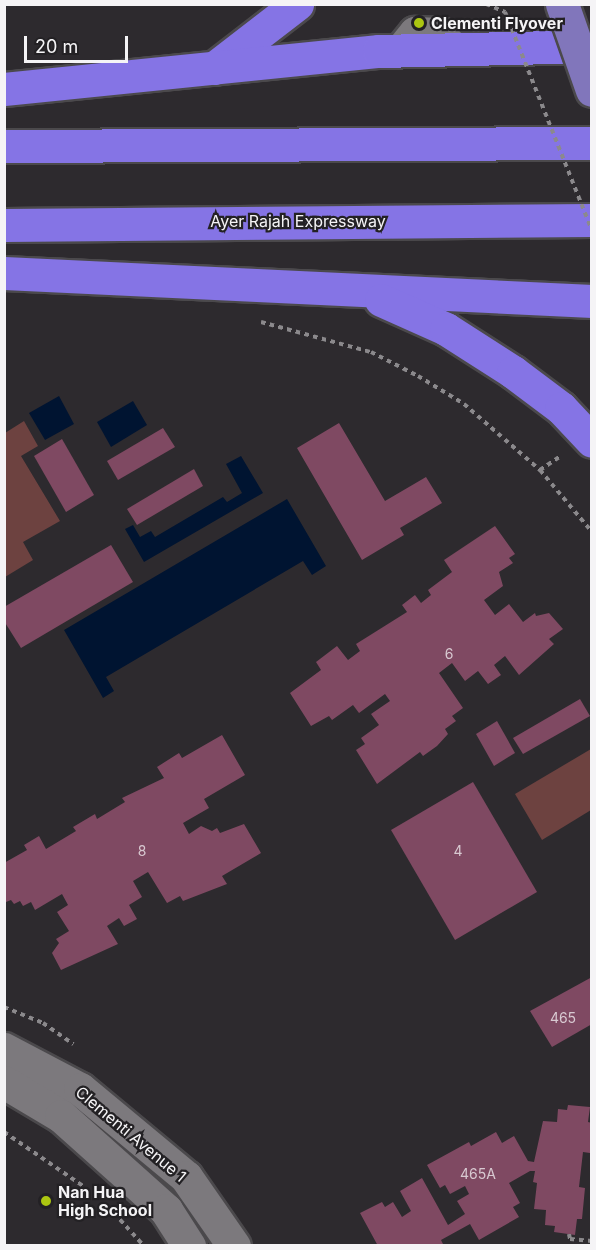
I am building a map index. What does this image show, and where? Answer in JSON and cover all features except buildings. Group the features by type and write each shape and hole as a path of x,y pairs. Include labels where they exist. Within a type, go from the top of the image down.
{"highway":[{"path":"213,69 297,4"},
{"path":"4,89 402,49 591,46"},
{"path":"4,146 591,143"},
{"name":"Ayer Rajah Expressway","path":"4,225 591,220"},
{"path":"4,273 591,301"},
{"path":"348,290 400,306 446,329 561,408 590,439"}],"main road":[{"path":"562,4 591,90"}],"street":[{"name":"Clementi Avenue 1","path":"4,1049 80,1089 186,1177 234,1245"},
{"name":"Clementi Avenue 1","path":"4,1082 62,1116 166,1210 189,1245"}],"path":[{"path":"486,4 505,12 591,231"},
{"path":"252,319 371,352 418,376 464,404 540,470 591,531"},
{"path":"540,470 590,439"},
{"path":"4,1132 93,1193"},
{"path":"109,1208 144,1245"},
{"path":"569,1234 570,1239 591,1241"}],"shaded area":[{"path":"24,421 38,446 21,456 60,521 23,542 33,560 5,577 5,433"},
{"path":"591,749 591,810 542,840 515,794"}],"water":[{"path":"59,396 74,424 45,440 29,413"},
{"path":"133,401 147,425 111,447 97,422"},
{"path":"241,456 263,493 144,562 125,529 133,525 140,537 151,531 155,537 223,497 227,502 242,493 226,464"},
{"path":"287,499 326,566 312,575 303,561 106,677 114,691 103,698 64,630"}],"place":[{"name":"Clementi Flyover","path":"419,23"},
{"name":"Nan Hua High School","path":"46,1201"}]}
